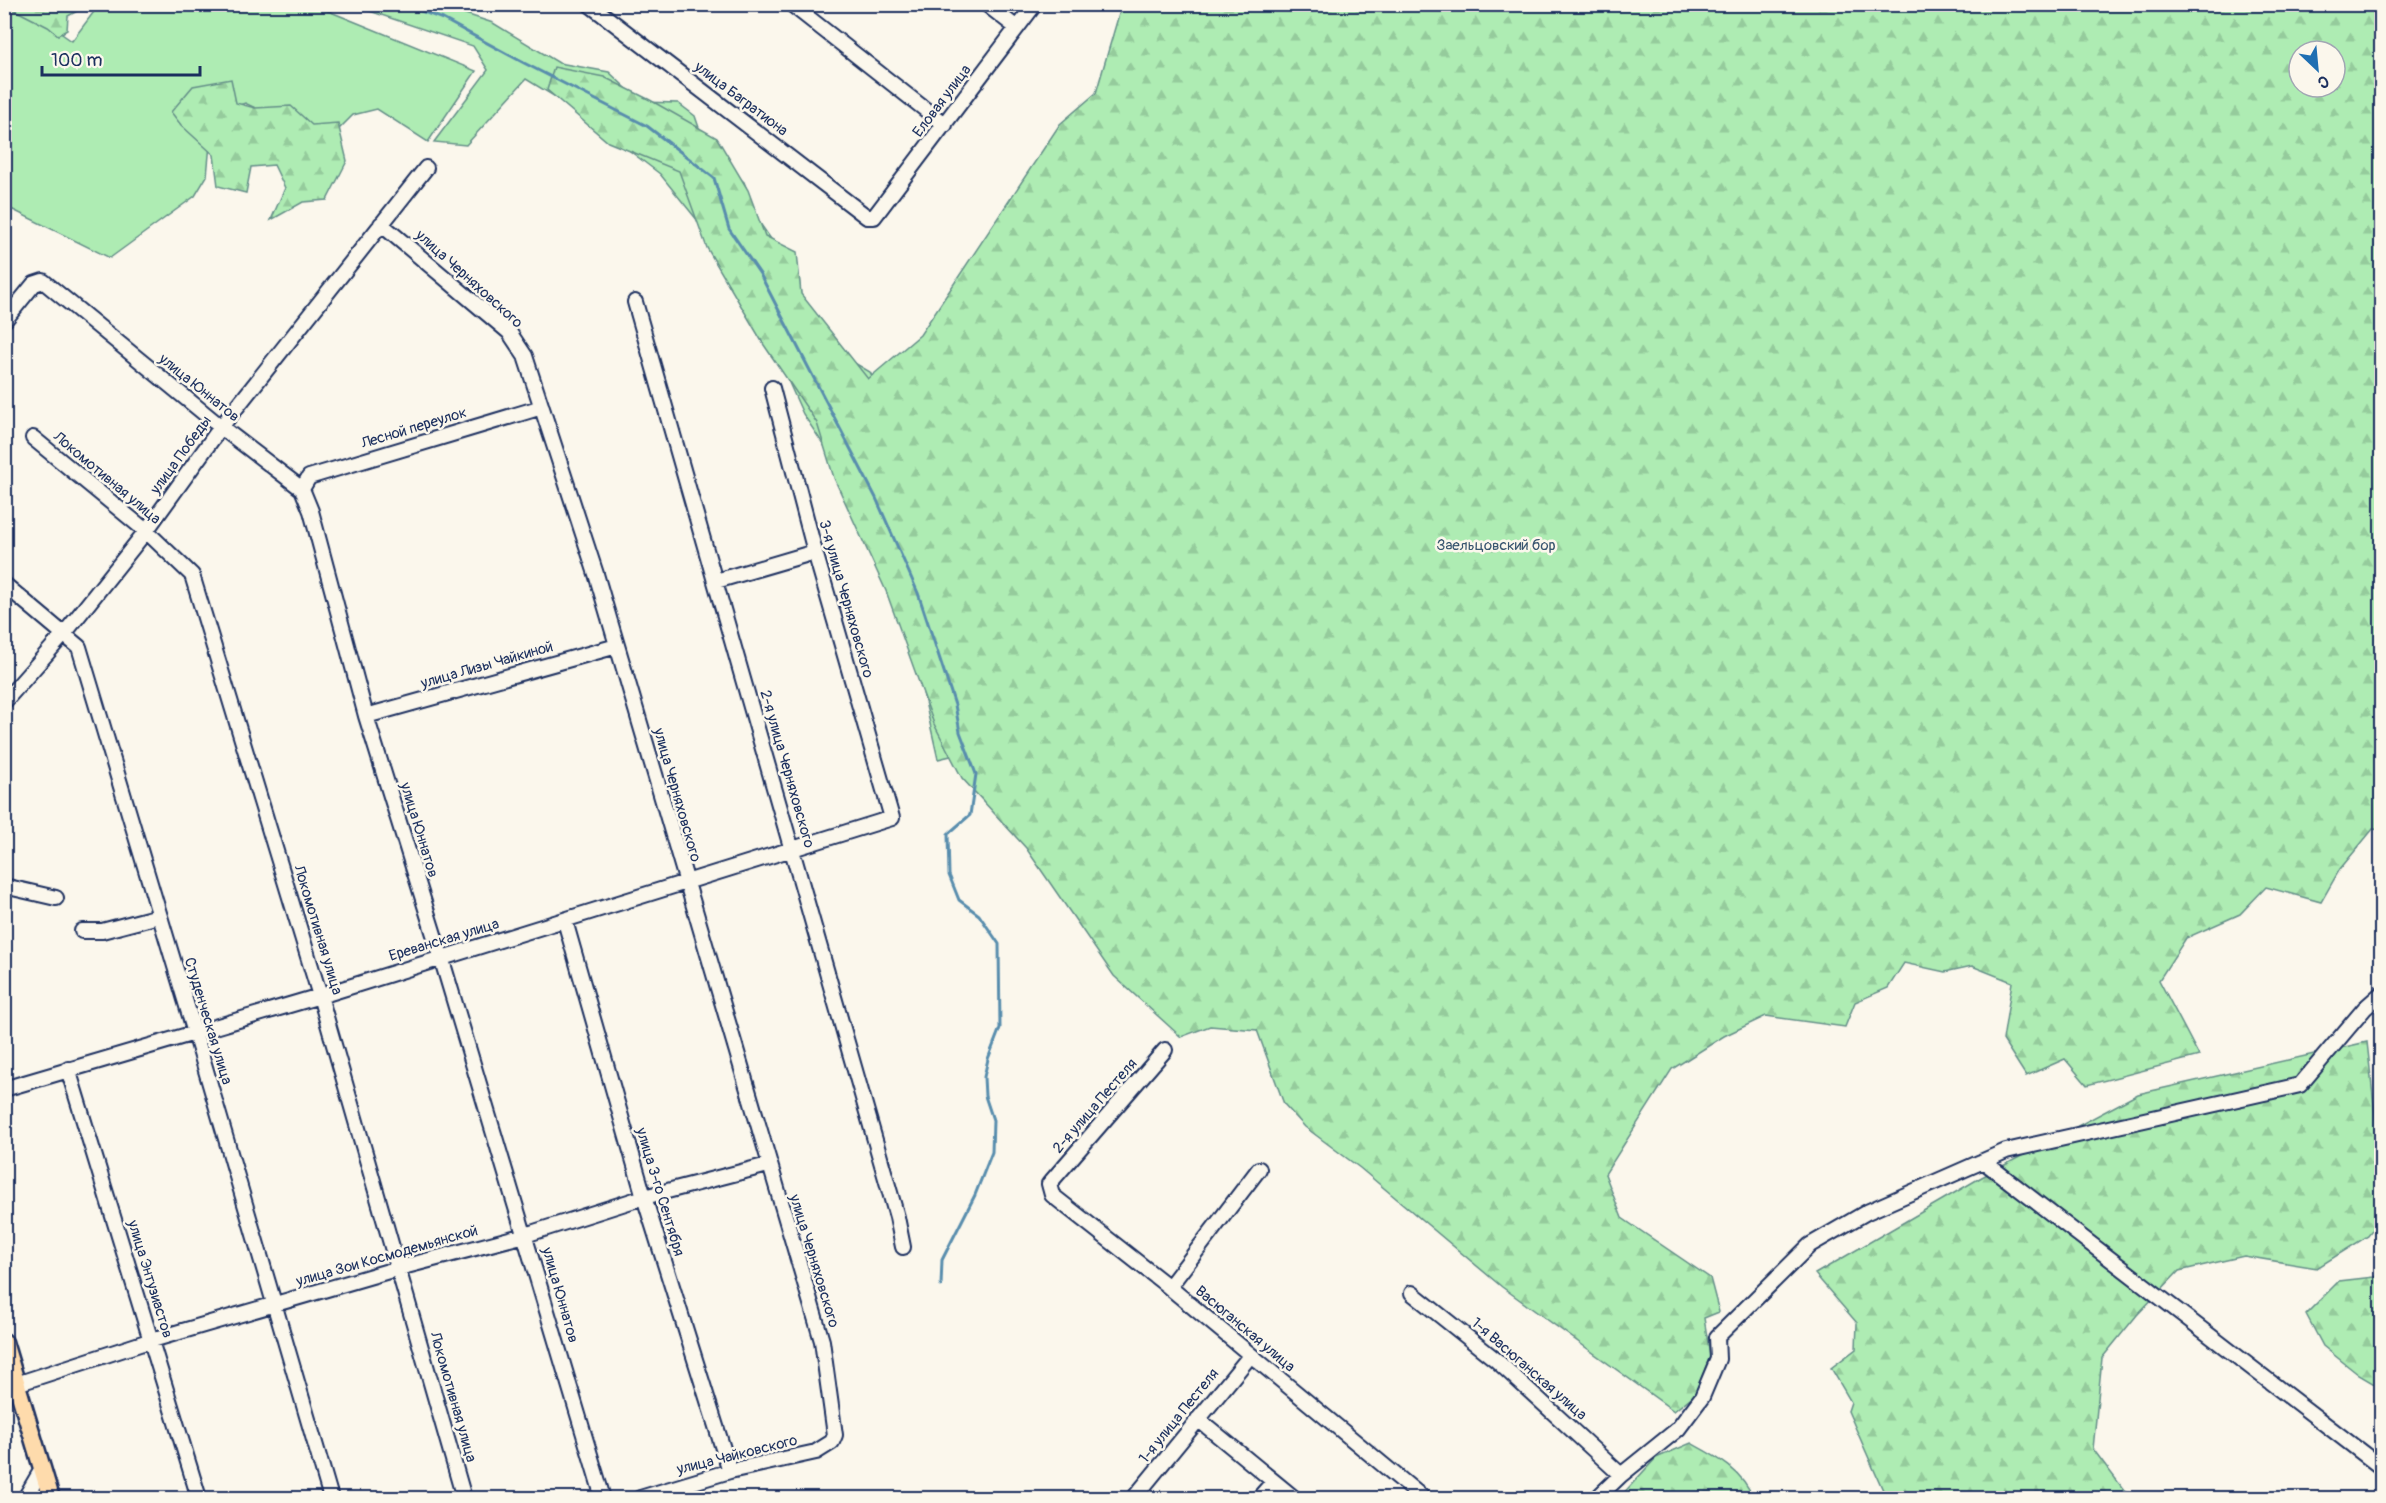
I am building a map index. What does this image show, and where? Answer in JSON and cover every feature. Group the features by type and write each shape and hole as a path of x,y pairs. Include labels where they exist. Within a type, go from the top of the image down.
{"main road":[{"path":"4,1342 11,1386 51,1498"}],"street":[{"name":"улица Багратиона","path":"589,4 867,217 874,217"},
{"path":"791,4 945,124"},
{"path":"986,4 1017,28"},
{"name":"Еловая улица","path":"874,217 1035,4"},
{"name":"улица Победы","path":"4,702 64,633 146,531 221,427 426,168"},
{"name":"улица Черняховского","path":"381,224 509,332 525,356 596,574 685,882 733,1037 768,1165 822,1341 835,1435"},
{"name":"улица Юннатов","path":"4,321 34,284 43,281 221,427 302,489 311,511 366,716 441,957 603,1498"},
{"name":"2-я улица Черняховского","path":"635,302 897,1216 903,1247"},
{"name":"3-я улица Черняховского","path":"772,388 815,552 892,818"},
{"name":"Лесной переулок","path":"302,489 309,477 542,407"},
{"name":"Локомотивная улица","path":"33,438 146,531 192,575 320,996 464,1498"},
{"path":"716,581 815,552"},
{"name":"Студенческая улица","path":"4,584 79,647 195,1032 331,1498"},
{"name":"улица Лизы Чайкиной","path":"366,716 617,646"},
{"name":"Ереванская улица","path":"4,1089 320,996 892,818"},
{"path":"4,886 56,898"},
{"path":"82,931 102,932 159,916"},
{"name":"улица 3-го Сентября","path":"565,921 644,1197 730,1471"},
{"path":"1597,1498 1620,1475 1678,1429 1702,1397 1718,1359 1717,1337 1810,1245 1867,1212 2006,1151 2300,1085 2365,1008 2382,993"},
{"name":"2-я улица Пестеля","path":"1049,1184 1165,1050"},
{"name":"улица Энтузиастов","path":"68,1069 199,1498"},
{"path":"1983,1161 2382,1468"},
{"name":"улица Зои Космодемьянской","path":"11,1386 152,1341 399,1268 525,1235 644,1197 768,1165"},
{"path":"1169,1287 1260,1169"},
{"name":"Васюганская улица","path":"1049,1184 1052,1195 1169,1287 1423,1498"},
{"name":"1-я Васюганская улица","path":"1412,1293 1496,1360 1620,1475"},
{"name":"1-я улица Пестеля","path":"1134,1498 1250,1356"},
{"path":"1198,1419 1294,1498"},
{"name":"улица Чайковского","path":"640,1498 730,1471 816,1452 832,1442 835,1435"},
{"path":"25,1498 42,1469"},
{"path":"1259,1498 1273,1482"}],"green space":[{"path":"4,5 20,5 72,41 99,5 318,5 476,71 428,142 377,109 353,115 326,142 245,103 188,124 210,144 207,176 195,196 110,258 5,206"},
{"path":"5,5 43,5 56,8 60,5 88,5 68,16 67,30 58,35 48,27"},
{"path":"352,5 438,5 493,23 559,63 609,72 641,102 678,103 695,116 706,148 744,182 759,222 780,252 797,258 801,296 836,352 870,372 917,470 997,745 938,759 910,635 857,495 803,414 740,273 660,174 572,107 526,79 466,145 434,142 488,70 473,46"},
{"name":"Заельцовский бор","path":"1124,5 2381,5 2381,830 2373,829 2340,869 2321,902 2266,887 2240,914 2186,938 2159,980 2199,1056 2087,1085 2065,1059 2026,1076 2003,1040 2012,982 1972,966 1945,972 1904,963 1888,988 1855,1002 1845,1027 1766,1016 1724,1036 1672,1069 1605,1174 1622,1218 1710,1278 1719,1312 1704,1318 1710,1356 1695,1394 1674,1411 1502,1287 1360,1168 1305,1127 1284,1104 1257,1030 1210,1026 1181,1037 1114,976 1026,848 962,778 934,724 886,591 834,478 817,423 764,345 707,248 679,171 608,142 547,90 554,67 604,77 717,138 748,190 765,236 797,252 801,294 868,379 920,335 1060,124 1096,93 1119,14"},
{"path":"231,79 236,103 255,108 291,106 312,125 338,123 347,161 327,200 303,202 271,220 285,188 274,165 251,167 246,193 218,186 214,155 181,125 171,112 193,86"},
{"path":"2367,1042 2376,1123 2382,1143 2381,1219 2368,1236 2317,1268 2244,1256 2179,1271 2137,1315 2102,1358 2093,1449 2124,1490 2137,1498 1884,1498 1886,1497 1848,1411 1851,1402 1831,1368 1856,1349 1857,1323 1815,1274 1980,1178 2138,1094"},
{"path":"2381,1273 2381,1388 2359,1375 2323,1346 2306,1314 2339,1281 2374,1277"},
{"path":"1691,1443 1719,1459 1735,1472 1753,1498 1619,1498 1656,1458"}],"waterway":[{"path":"402,4 443,19 647,126 714,178 729,229 760,274 876,498 918,593 955,705 960,732 976,774 970,815 948,834 949,875 959,900 979,915 999,944 1000,1028 984,1077 985,1096 993,1120 992,1152 975,1195 942,1260 941,1286"}]}
